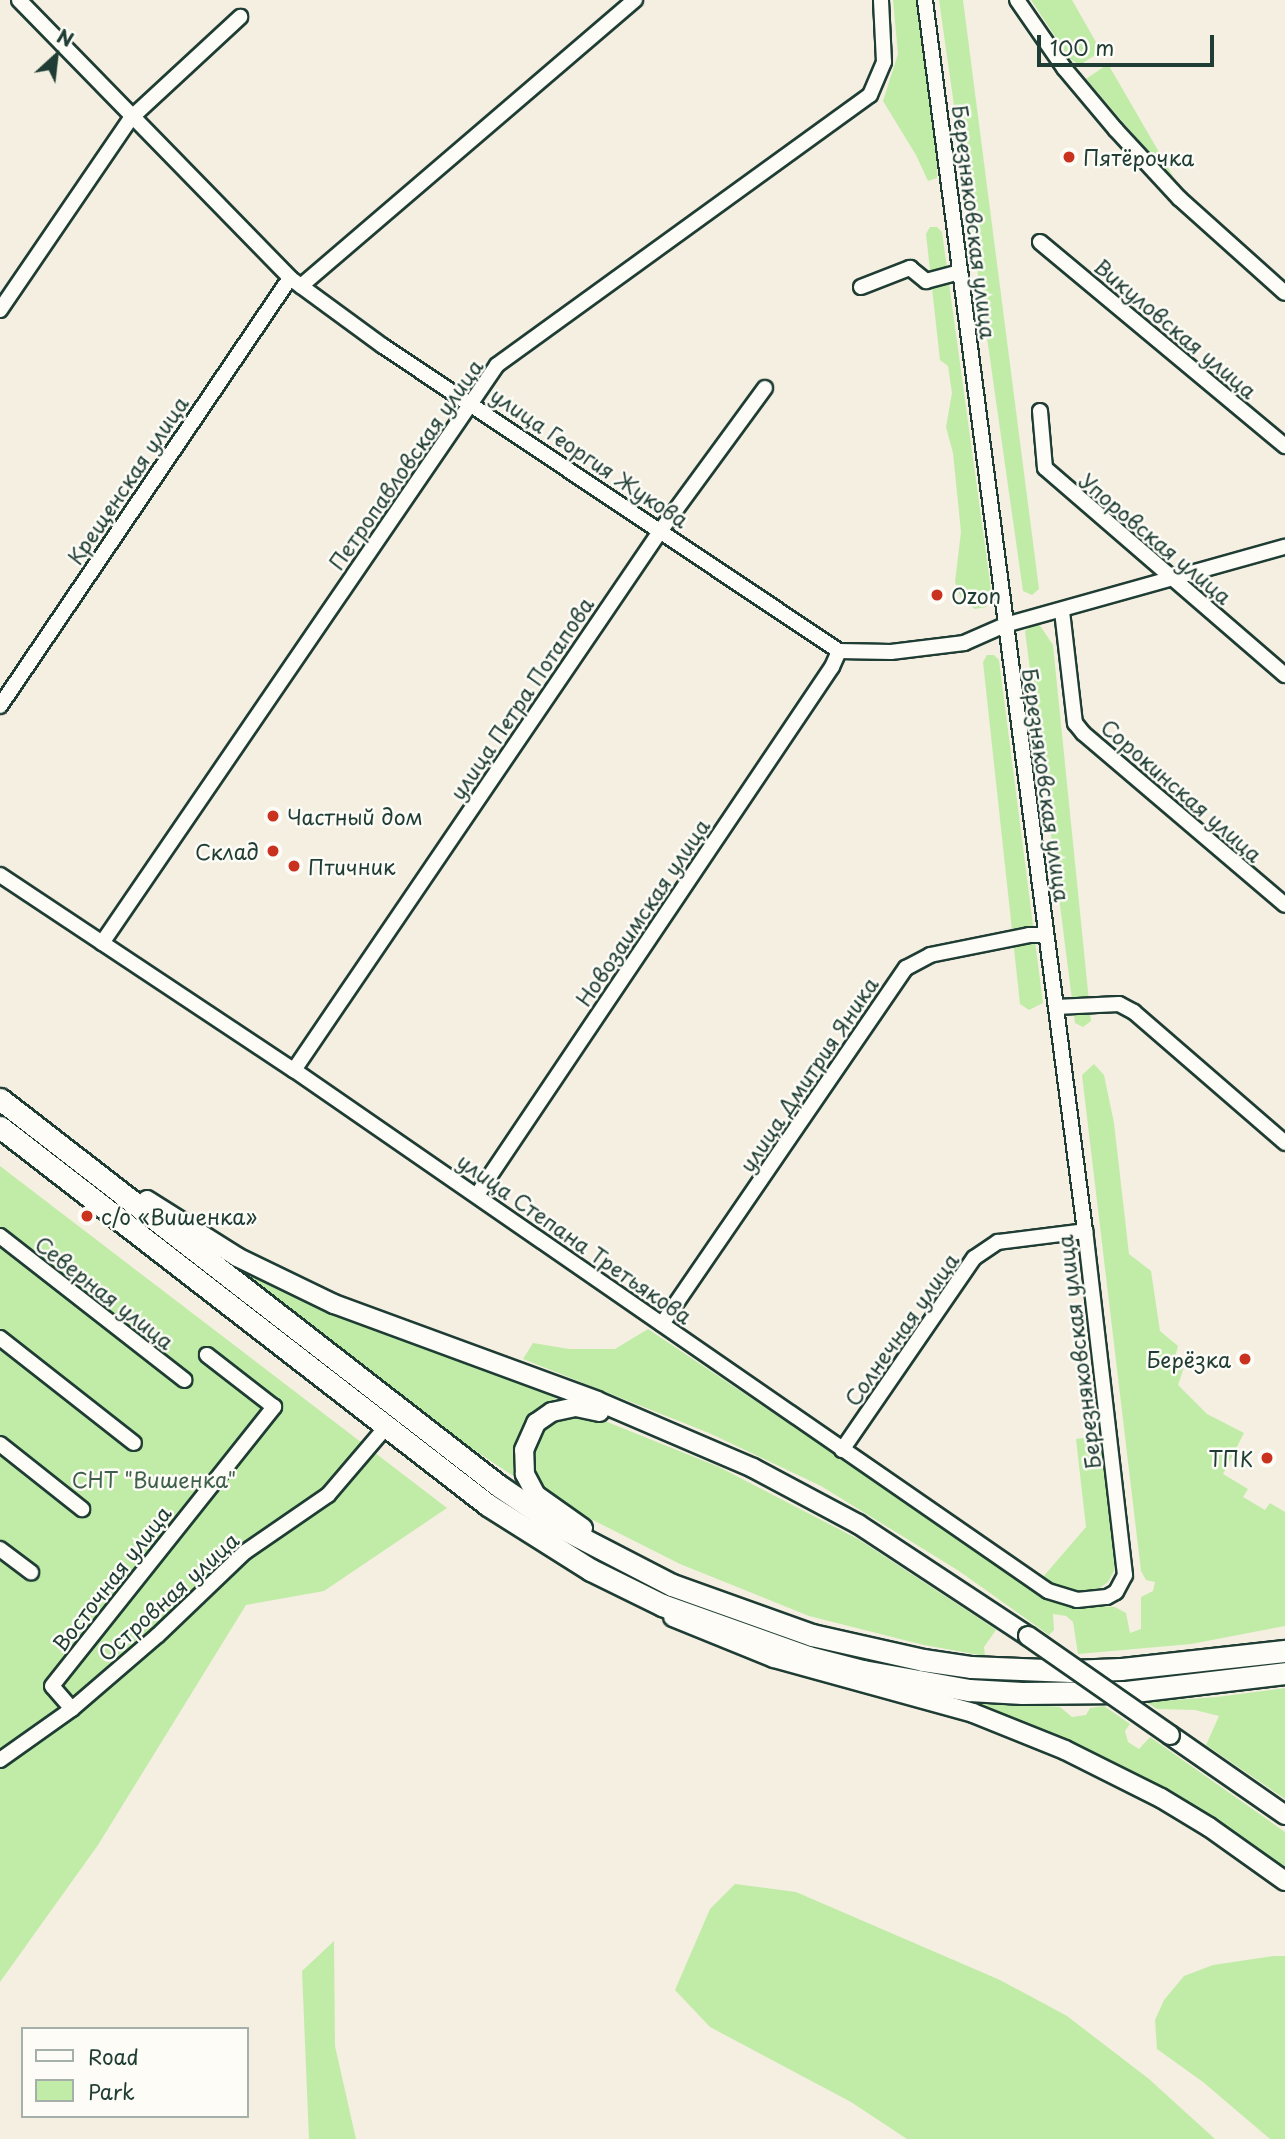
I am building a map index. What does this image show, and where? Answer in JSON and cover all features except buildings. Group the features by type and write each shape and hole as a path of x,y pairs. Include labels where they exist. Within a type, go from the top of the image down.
{"highway":[{"path":"0,1099 457,1455 549,1520 601,1550 672,1585 783,1626 848,1645 971,1667 1058,1671 1168,1665 1285,1651"},
{"path":"0,1127 508,1519 591,1570 662,1605 798,1654 863,1671 969,1689 1022,1693 1126,1692 1285,1673"}],"main road":[{"path":"0,1093 164,1213 285,1281 374,1321 597,1401 724,1456 858,1524 1028,1636 1285,1815"},
{"path":"724,1456 576,1407 552,1412 536,1423 526,1440 523,1463 530,1486 542,1501 607,1542 677,1576 848,1645"},
{"path":"591,1570 685,1623 738,1646 972,1713 1065,1750 1161,1798 1209,1827 1285,1881"}],"street":[{"name":"улица Георгия Жукова","path":"19,0 131,118 295,282 471,404 839,651"},
{"name":"Крещенская улица","path":"0,706 295,282 635,0"},
{"name":"Петропавловская улица","path":"102,943 497,365 870,95 884,62 881,0"},
{"name":"Березняковская улица","path":"925,0 1085,1231 1125,1575"},
{"path":"1017,0 1064,68 1134,149 1179,198 1285,293"},
{"path":"0,310 131,118 240,17"},
{"name":"Викуловская улица","path":"1040,242 1285,446"},
{"path":"861,288 910,268 926,281 960,272"},
{"name":"улица Петра Потапова","path":"294,1070 661,530 765,388"},
{"name":"Упоровская улица","path":"1040,411 1045,468 1285,675"},
{"path":"839,651 870,653 944,647 978,639 1005,625 1285,547"},
{"name":"Сорокинская улица","path":"1062,611 1075,723 1083,733 1285,905"},
{"name":"Новозаимская улица","path":"477,1195 832,667 839,651"},
{"name":"улица Степана Третьякова","path":"0,875 294,1070 1056,1595 1077,1600 1107,1597 1122,1585 1125,1575"},
{"name":"улица Дмитрия Яника","path":"662,1324 906,968 930,955 1029,935 1046,935"},
{"path":"1056,1007 1119,1004 1134,1012 1285,1143"},
{"name":"Солнечная улица","path":"842,1450 974,1258 998,1242 1085,1231"},
{"name":"Северная улица","path":"0,1236 184,1380"},
{"path":"0,1338 134,1443"},
{"name":"Восточная улица","path":"72,1709 52,1686 274,1407 207,1355"},
{"name":"Островная улица","path":"0,1760 72,1709 158,1635 244,1552 328,1495 386,1427"},
{"path":"0,1444 82,1508"},
{"path":"0,1549 31,1572"}],"green space":[{"path":"893,0 917,0 937,156 937,178 928,181 916,155 883,101 898,54"},
{"path":"939,0 963,0 1039,589 1032,595 1023,591"},
{"path":"1031,0 1072,0 1101,51 1080,65 1070,59"},
{"path":"1108,64 1174,178 1164,170 1086,79"},
{"path":"930,227 937,227 942,232 992,597 986,607 975,609 962,601 955,582 961,532 953,453 946,427 952,393 948,366 940,360 926,234"},
{"path":"1037,621 1053,645 1091,1021 1083,1027 1075,1023 1025,631"},
{"path":"987,655 994,655 999,660 1043,1003 1029,1010 1020,1004 983,662"},
{"path":"1094,1064 1104,1075 1114,1123 1129,1254 1151,1271 1160,1331 1178,1346 1175,1357 1185,1364 1178,1385 1207,1414 1244,1433 1223,1474 1248,1489 1243,1497 1265,1510 1270,1503 1285,1512 1285,1626 1191,1644 1078,1654 1073,1622 1066,1616 1053,1614 1054,1630 1049,1635 959,1571 821,1486 709,1433 523,1359 533,1343 569,1349 615,1349 648,1329 1046,1596 1070,1605 1115,1607 1126,1613 1130,1633 1141,1629 1141,1597 1153,1591 1155,1582 1146,1580 1141,1571 1082,1075"},
{"name":"СНТ \"Вишенка\"","path":"0,1166 447,1508 324,1591 246,1605 98,1845 0,1982"},
{"path":"221,1256 341,1315 558,1397 532,1414 521,1430 515,1448 515,1477 465,1444"},
{"path":"574,1414 595,1417 719,1467 858,1539 996,1630 984,1647 985,1656 924,1645 809,1616 680,1564 575,1511 541,1488 532,1473 531,1456 541,1431 558,1418"},
{"path":"1103,1435 1117,1565 1108,1582 1097,1590 1068,1592 1043,1577 1086,1527 1076,1439"},
{"path":"1285,1688 1285,1799 1206,1745 1219,1716 1195,1710 1157,1709 1146,1702 1217,1697"},
{"path":"965,1700 1060,1707 1072,1717 1086,1715 1090,1708 1104,1706 1130,1724 1125,1731 1128,1742 1139,1749 1150,1737 1285,1832 1285,1867 1216,1819 1121,1765 1067,1739"},
{"path":"735,1884 796,1892 1000,1980 1067,2016 1149,2079 1215,2139 907,2139 851,2102 710,2027 675,1990 710,1909"},
{"path":"334,1941 335,2046 356,2139 309,2139 302,1971"},
{"path":"1285,1956 1285,2139 1270,2139 1203,2082 1157,2049 1155,2020 1164,2000 1184,1976 1213,1965"}],"place":[{"name":"Пятёрочка","path":"1069,157"},
{"name":"Ozon","path":"937,595"},
{"name":"Частный дом","path":"273,816"},
{"name":"Склад","path":"273,851"},
{"name":"Птичник","path":"294,866"},
{"name":"с/о «Вишенка»","path":"87,1216"},
{"name":"Берёзка","path":"1245,1359"},
{"name":"ТПК","path":"1267,1458"}]}
